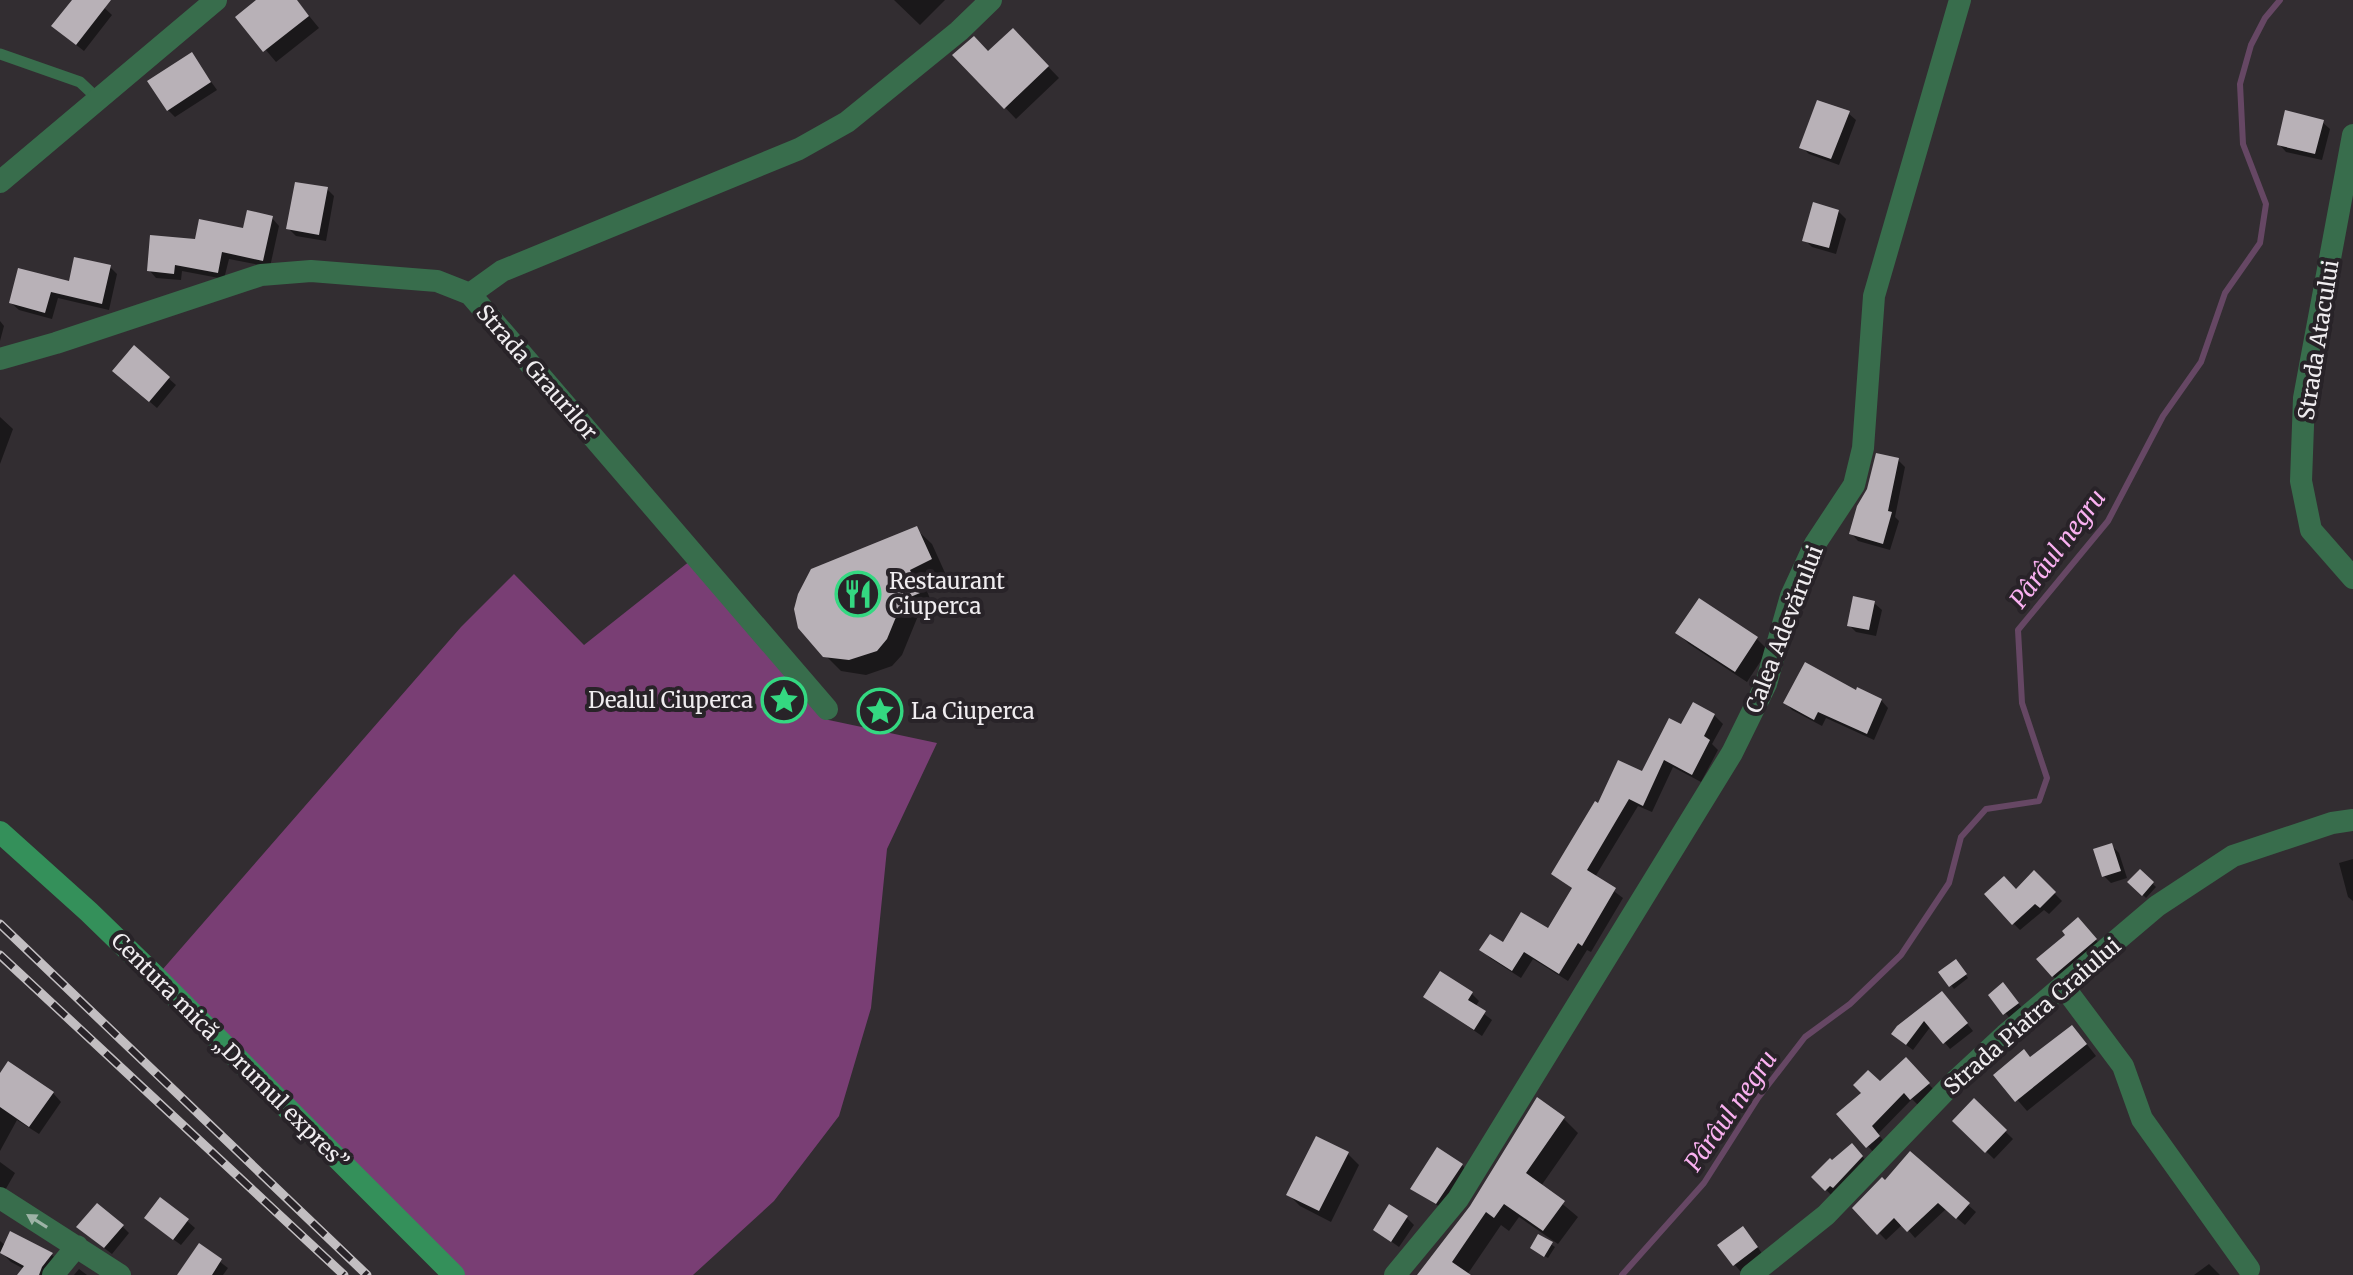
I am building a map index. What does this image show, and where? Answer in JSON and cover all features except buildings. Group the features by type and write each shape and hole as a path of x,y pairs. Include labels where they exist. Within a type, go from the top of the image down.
{"main road":[{"name":"Centura mică „Drumul expres”","path":"0,832 156,977 454,1275"}],"street":[{"path":"0,182 216,0"},
{"path":"470,294 502,271 799,149 847,122 959,31 991,0"},
{"name":"Calea Adevărului","path":"1395,1275 1458,1199 1732,753 1766,684 1791,596 1815,544 1854,485 1863,448 1874,296 1960,0"},
{"name":"Strada Atacului","path":"2353,135 2304,398 2301,481 2311,530 2353,578"},
{"name":"Strada Graurilor","path":"0,359 261,275 311,271 437,281 470,294 827,709"},
{"name":"Strada Piatra Craiului","path":"1751,1275 1826,1215 1951,1085 2005,1035 2157,906 2233,856 2332,823 2353,820"},
{"path":"2064,987 2123,1066 2142,1119 2249,1269"},
{"path":"0,1198 120,1275"},
{"path":"53,1275 77,1246"}],"lane":[{"path":"0,54 80,82 98,99"}],"shaded area":[{"path":"695,557 824,719 937,743 887,849 871,1008 839,1116 774,1201 693,1275 454,1275 156,977 461,627 514,574 584,645"}],"waterway":[{"name":"Pârâul negru","path":"1622,1275 1704,1183 1758,1098 1805,1037 1850,1004 1901,955 1949,883 1961,837 1986,809 2039,801 2047,778 2022,703 2018,630 2108,521 2163,416 2201,362 2225,293 2260,243 2266,204 2243,144 2240,84 2251,45 2265,18 2280,0"}],"railway":[{"path":"0,924 367,1275"},
{"path":"0,955 344,1275"}],"place":[{"name":"Restaurant Ciuperca","path":"858,594"},
{"name":"Dealul Ciuperca","path":"784,700"},
{"name":"La Ciuperca","path":"880,711"}]}
